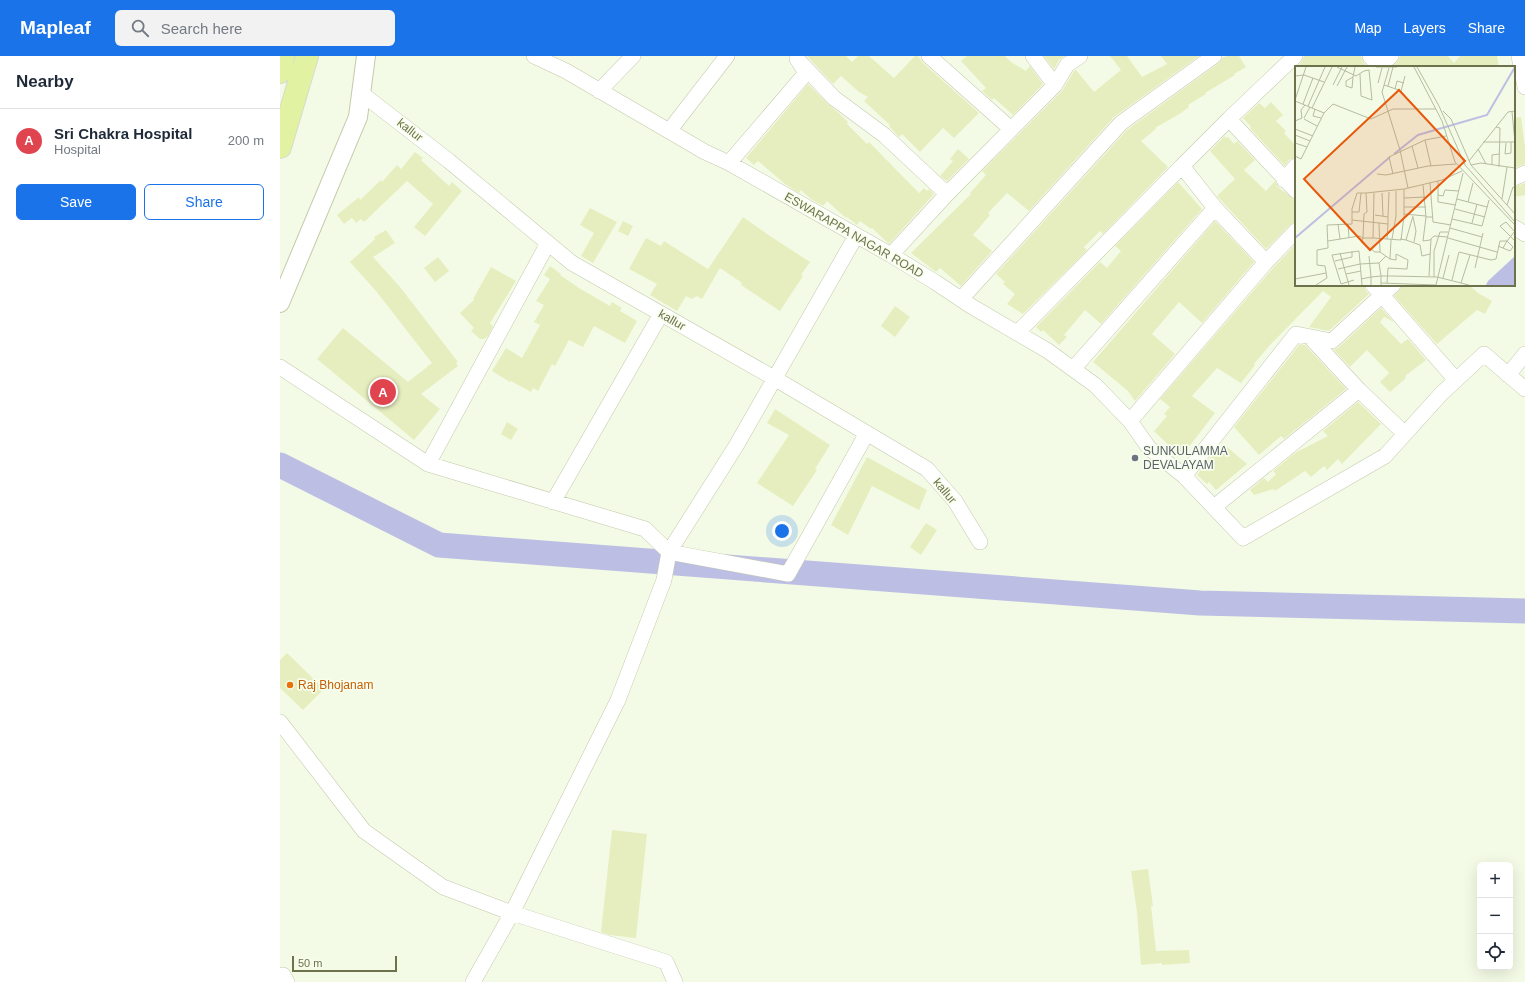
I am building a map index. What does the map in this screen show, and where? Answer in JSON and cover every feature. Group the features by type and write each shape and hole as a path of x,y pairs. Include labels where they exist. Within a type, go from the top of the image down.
{"highway":[{"path":"280,72 283,56"},
{"path":"280,147 306,56"}],"street":[{"path":"280,303 358,117 366,56"},
{"name":"ESWARAPPA NAGAR ROAD","path":"534,56 566,71 705,152 729,163 891,255 1048,351 1095,385 1130,421 1149,448 1184,476 1243,538 1385,456 1405,434"},
{"path":"600,91 633,56"},
{"path":"669,131 727,56"},
{"path":"929,56 1011,129"},
{"path":"1033,56 1055,85"},
{"path":"891,255 947,194 1055,85 1067,65 1080,56"},
{"path":"961,299 1121,123 1214,56"},
{"path":"1017,333 1182,166 1295,56"},
{"path":"1370,56 1378,66"},
{"path":"1380,66 1391,56"},
{"path":"1519,56 1525,87"},
{"path":"799,58 834,98 884,135 947,194"},
{"path":"729,163 806,74 799,58"},
{"name":"kallur","path":"361,93 449,161 572,262 774,378 926,469 955,502 980,542"},
{"path":"1230,119 1284,180 1295,190"},
{"path":"1182,166 1215,208 1266,262"},
{"path":"1284,180 1295,167"},
{"path":"1515,178 1525,173"},
{"path":"1073,369 1215,208"},
{"path":"1515,228 1525,234"},
{"path":"1130,421 1266,262 1295,232"},
{"path":"473,982 512,913 618,700 664,580 669,552 736,446 856,236"},
{"path":"428,464 548,243"},
{"path":"1184,476 1296,334 1332,341 1377,291 1390,286"},
{"path":"1377,291 1456,380"},
{"path":"553,502 662,314"},
{"path":"1310,337 1359,390 1405,434 1456,380 1484,354 1525,389"},
{"path":"1508,375 1525,354"},
{"path":"280,367 428,464 645,528 669,552 788,574 867,433"},
{"path":"1214,507 1359,390"},
{"path":"280,722 364,831 443,887 512,913 666,962 675,982"}],"building":[{"path":"807,56 846,56 852,62 858,56 869,56 894,78 915,56 918,56 923,63 979,113 954,138 943,128 920,152 902,134 899,137 889,126 890,125 864,101 868,97 859,92 841,76 833,84"},
{"path":"967,56 1005,56 1011,62 1026,71 1030,66 1043,84 1013,115 994,98 992,100 982,91 986,88 961,61"},
{"path":"1044,56 1064,56 1059,60 1054,69"},
{"path":"1110,56 1127,56 1142,77 1167,64 1161,56 1199,56 1114,117 1029,211 1007,193 988,213 990,215 973,235 992,251 961,286 940,268 936,272 911,253 971,194 970,193 986,175 982,171 1062,91 1074,71 1076,70 1094,92 1121,70"},
{"path":"1227,56 1239,56 1246,67 1188,105 1189,107 1181,113 1155,128 1156,129 1141,141 1168,167 1103,234 1100,231 1084,247 1087,250 1023,314 1007,304 1015,294 1003,284 1005,282 996,274 1127,130 1219,63 1222,58"},
{"path":"1304,56 1361,56 1366,66 1299,66"},
{"path":"1400,56 1448,56 1454,63 1460,56 1497,56 1499,66 1393,66"},
{"path":"808,84 848,122 847,124 867,144 869,142 919,193 924,188 927,191 929,189 934,194 889,244 872,228 871,229 860,221 857,225 847,217 846,218 827,201 823,206 811,199 801,190 799,193 785,184 758,161 754,165 746,158"},
{"path":"1271,102 1283,115 1276,121 1286,131 1284,133 1295,145 1295,157 1289,160 1285,166 1250,128 1251,127 1243,118 1259,103 1265,108"},
{"path":"1521,117 1525,147 1525,164 1515,168 1515,118"},
{"path":"1225,136 1226,138 1228,137 1234,144 1237,141 1255,160 1244,170 1266,191 1275,181 1278,187 1295,200 1295,222 1290,225 1266,249 1217,196 1235,179 1210,151"},
{"path":"958,149 969,159 947,181 940,176 953,161 950,159"},
{"path":"415,152 423,158 421,160 449,186 452,182 462,191 425,236 414,227 433,204 407,181 364,222 361,219 356,223 352,218 344,224 337,215 359,197 360,200 381,180 382,182 397,165 401,169"},
{"path":"1178,182 1202,209 1101,324 1085,310 1064,335 1067,337 1059,345 1043,330 1041,332 1036,327 1100,262 1107,268 1121,251 1115,246"},
{"path":"1525,183 1525,195 1515,197 1515,187"},
{"path":"590,208 617,222 593,263 581,256 594,233 580,225"},
{"path":"743,217 810,262 801,275 803,276 780,311 741,285 742,283 720,268 702,299 697,296 692,299 686,296 677,311 650,295 657,284 629,269 646,238 661,246 664,241 708,269"},
{"path":"623,221 633,226 628,236 618,231"},
{"path":"1215,221 1254,262 1202,323 1179,302 1152,334 1175,354 1135,401 1128,391 1093,362"},
{"path":"386,230 395,243 373,257 400,287 458,362 456,363 458,366 421,394 440,409 414,440 317,359 343,328 408,382 432,363 376,291 350,262 375,239 374,237"},
{"path":"1295,245 1295,286 1364,286 1369,294 1329,331 1309,327 1331,297 1323,291 1269,346 1241,383 1217,368 1192,396 1215,413 1181,457 1154,431 1167,416 1164,414 1170,407 1160,399 1273,268"},
{"path":"438,257 449,271 435,282 424,268"},
{"path":"550,266 579,288 610,306 612,302 622,308 620,311 637,321 625,343 594,326 583,347 569,340 555,366 552,364 538,391 533,388 531,392 492,371 506,348 522,358 540,325 534,322 544,305 536,301 550,279 544,275"},
{"path":"491,267 516,281 490,323 493,326 488,336 484,339 480,339 471,331 474,328 460,313 474,300 473,299"},
{"path":"1402,286 1470,286 1478,293 1492,301 1485,314 1477,310 1437,344 1394,296"},
{"path":"895,306 910,317 895,337 881,326"},
{"path":"1381,308 1394,322 1384,317 1380,322 1401,344 1408,339 1426,360 1405,376 1406,378 1390,392 1380,382 1389,373 1367,350 1350,367 1334,350"},
{"path":"1300,344 1305,345 1346,389 1284,439 1281,436 1259,455 1234,427"},
{"path":"1358,402 1381,424 1342,464 1338,459 1327,470 1324,466 1311,477 1305,471 1275,491 1274,489 1254,495 1250,490 1264,478 1268,482 1276,474 1273,471 1295,453 1328,436 1323,431"},
{"path":"775,409 830,445 815,469 817,470 793,506 757,483 789,435 767,423"},
{"path":"507,422 518,429 511,440 501,434"},
{"path":"1226,446 1247,464 1216,490 1209,482 1207,484 1197,475 1216,450 1218,452"},
{"path":"867,457 927,490 919,510 872,486 848,535 831,525"},
{"path":"926,523 937,530 921,555 910,547"},
{"path":"287,653 324,689 303,710 280,688 280,660"},
{"path":"612,830 647,834 636,938 610,935 601,932"},
{"path":"1148,869 1153,906 1151,906 1156,951 1189,950 1190,963 1141,965 1137,912 1131,871"}],"waterway":[{"path":"280,465 439,545 1200,603 1525,611"}],"place":[{"name":"Sri Chakra Hospital","path":"383,392"},
{"name":"SUNKULAMMA DEVALAYAM","path":"1135,458"},
{"name":"Raj Bhojanam","path":"290,685"}]}
